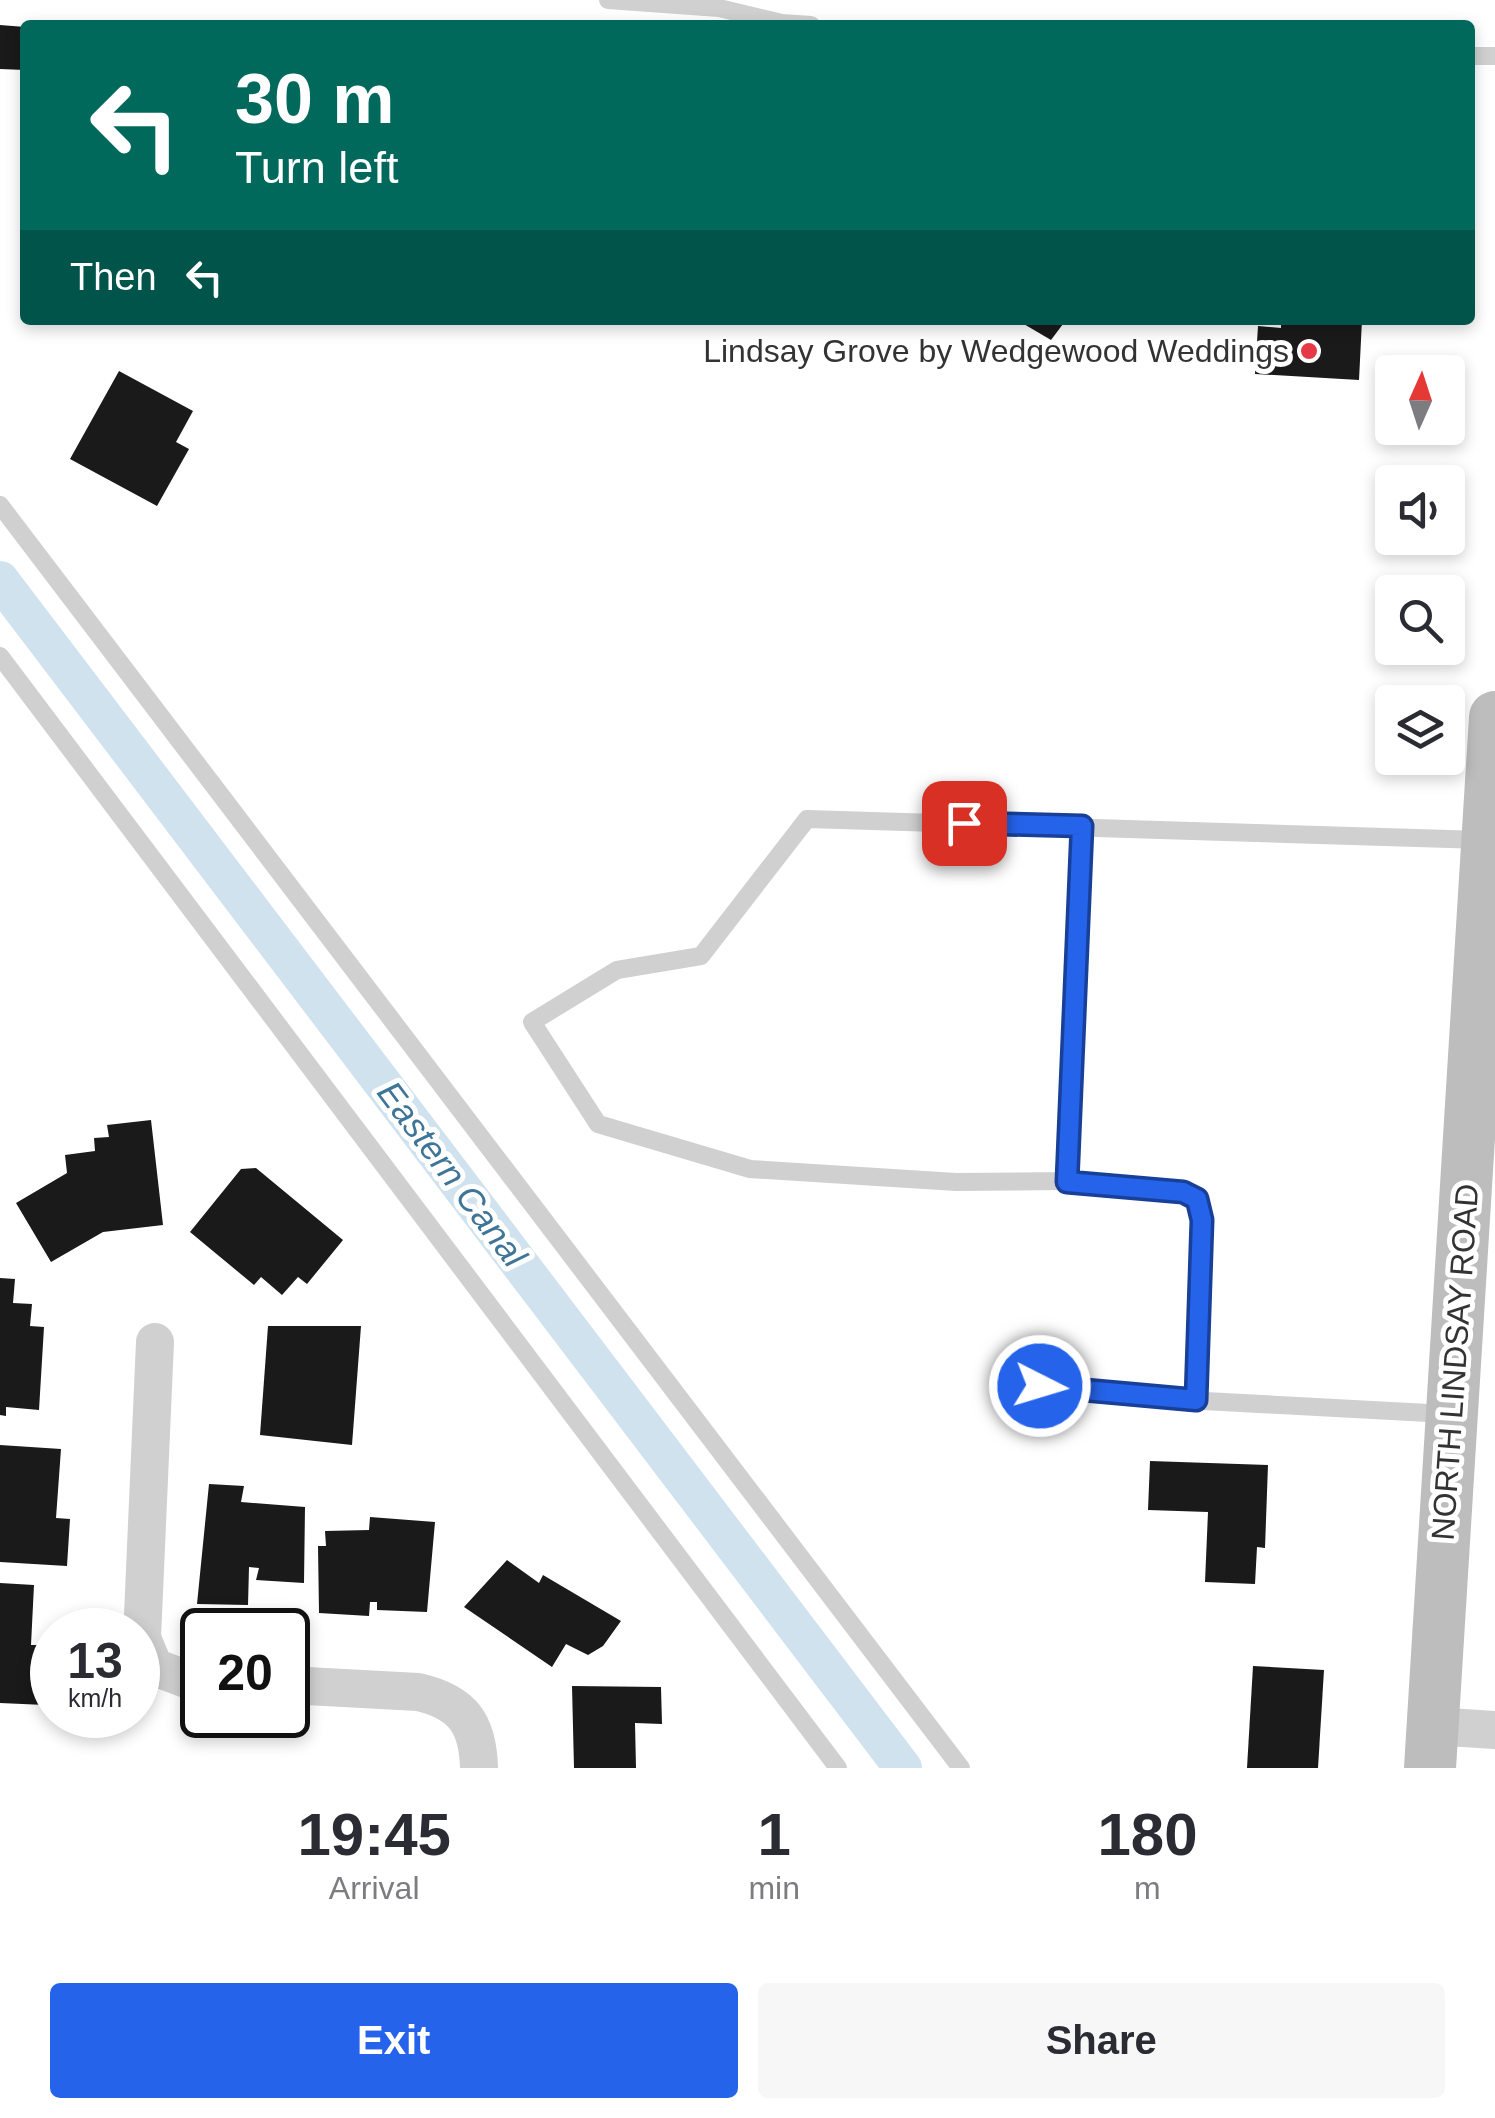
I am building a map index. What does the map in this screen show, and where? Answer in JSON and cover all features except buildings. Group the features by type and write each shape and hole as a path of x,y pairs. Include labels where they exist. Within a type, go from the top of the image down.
{"main road":[{"name":"NORTH LINDSAY ROAD","path":"1431,1747 1452,1414 1484,1085 1488,841 1495,717"}],"street":[{"path":"155,1342 140,1621 142,1638 154,1667 180,1677"},
{"path":"310,1687 436,1696 453,1705 475,1732 479,1768"},
{"path":"1431,1747 1495,1730"}],"lane":[{"path":"608,0 719,8 769,20"},
{"path":"0,505 961,1768"},
{"path":"0,656 838,1768"},
{"path":"1196,1400 1202,1220 1197,1199 1183,1192 1067,1182 956,1182 750,1169 598,1124 532,1022 617,970 701,956 807,818 1488,841"},
{"path":"1067,1182 1082,826"},
{"path":"1040,1386 1196,1400 1452,1414"}],"waterway":[{"name":"Eastern Canal","path":"0,580 903,1768"}],"place":[{"name":"Lindsay Grove by Wedgewood Weddings","path":"1309,351"}],"route":[{"path":"964,823 1082,826 1067,1182 1183,1192 1197,1199 1202,1220 1196,1400 1040,1386"}]}
